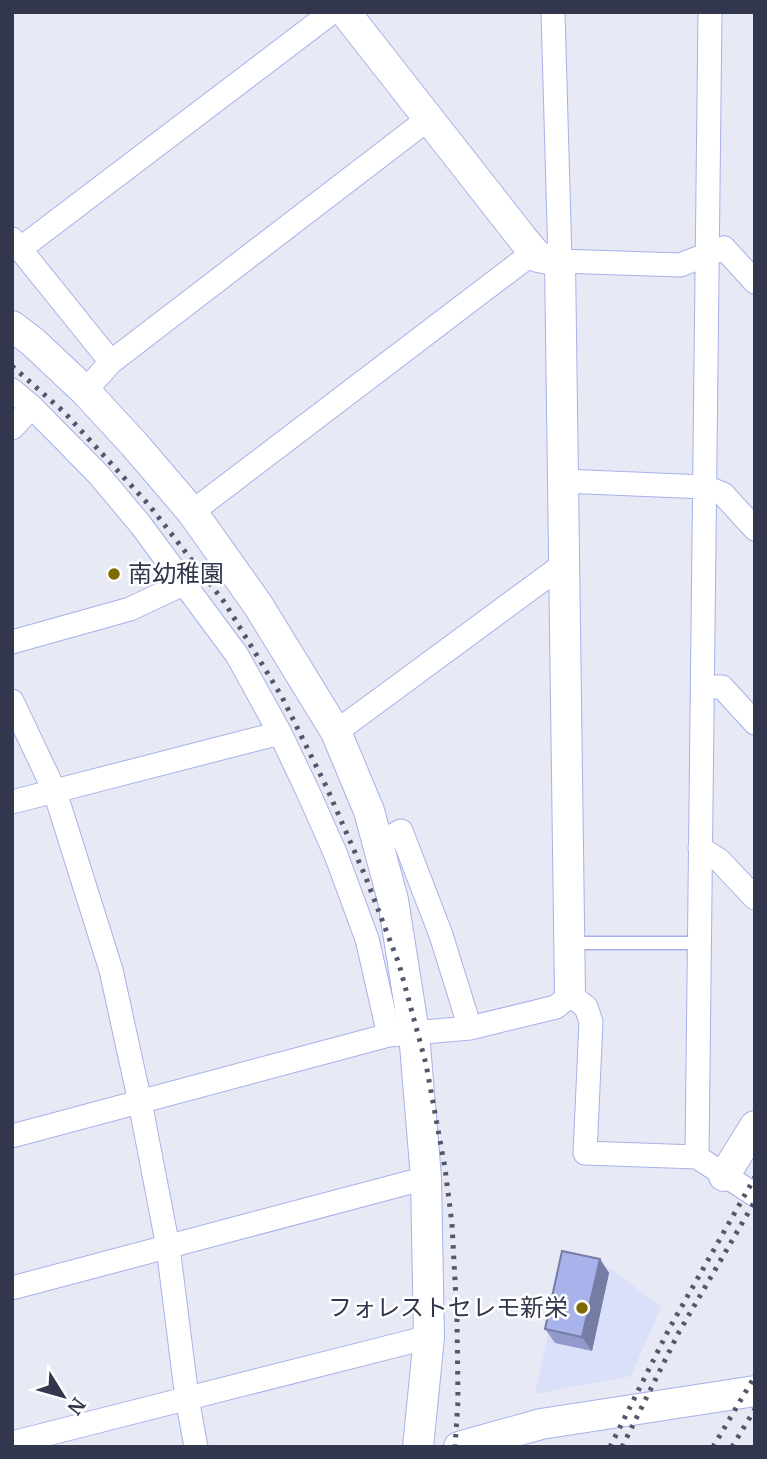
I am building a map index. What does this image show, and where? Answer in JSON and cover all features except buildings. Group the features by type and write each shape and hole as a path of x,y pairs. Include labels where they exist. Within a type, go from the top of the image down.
{"street":[{"path":"111,362 16,244 332,12"},
{"path":"345,12 428,119 549,259"},
{"path":"553,12 549,259 563,481 570,995"},
{"path":"697,1157 710,12"},
{"path":"85,391 111,362 428,119"},
{"path":"192,512 526,258 680,265 724,248 755,282"},
{"path":"12,326 85,391 192,512 258,605 336,732 369,811 393,900 401,1034 426,1178 429,1337 418,1447"},
{"path":"12,390 99,475 140,524 237,655 280,733 336,855 401,1034"},
{"path":"12,428 32,407"},
{"path":"563,481 705,487 723,494 755,529"},
{"path":"336,732 564,564"},
{"path":"12,642 130,609 184,583"},
{"path":"703,687 722,687 755,723"},
{"path":"12,701 54,790 111,970 168,1247 187,1398 196,1447"},
{"path":"12,802 280,733"},
{"path":"378,844 401,831 441,935 470,1028"},
{"path":"700,848 719,860 755,898"},
{"path":"12,1136 401,1034 470,1028 556,1007 570,995"},
{"path":"570,995 586,1007 591,1021 585,1153 697,1157 755,1195"},
{"path":"724,1176 755,1126"},
{"path":"12,1288 426,1178"},
{"path":"12,1443 429,1337"},
{"path":"458,1447 541,1424 755,1391"}],"lane":[{"path":"569,943 699,943"}],"shaded area":[{"path":"564,1263 608,1267 661,1307 631,1376 535,1394"}],"railway":[{"path":"12,366 64,412 149,505 225,603 282,697 327,788 366,878 399,964 426,1064 445,1168 452,1224 457,1318 458,1401 455,1447"},
{"path":"610,1447 669,1329 755,1177"},
{"path":"622,1447 679,1332 755,1201"},
{"path":"713,1447 755,1376"},
{"path":"732,1447 755,1409"}],"place":[{"name":"南幼稚園","path":"114,574"},
{"name":"フォレストセレモ新栄","path":"582,1308"}]}
